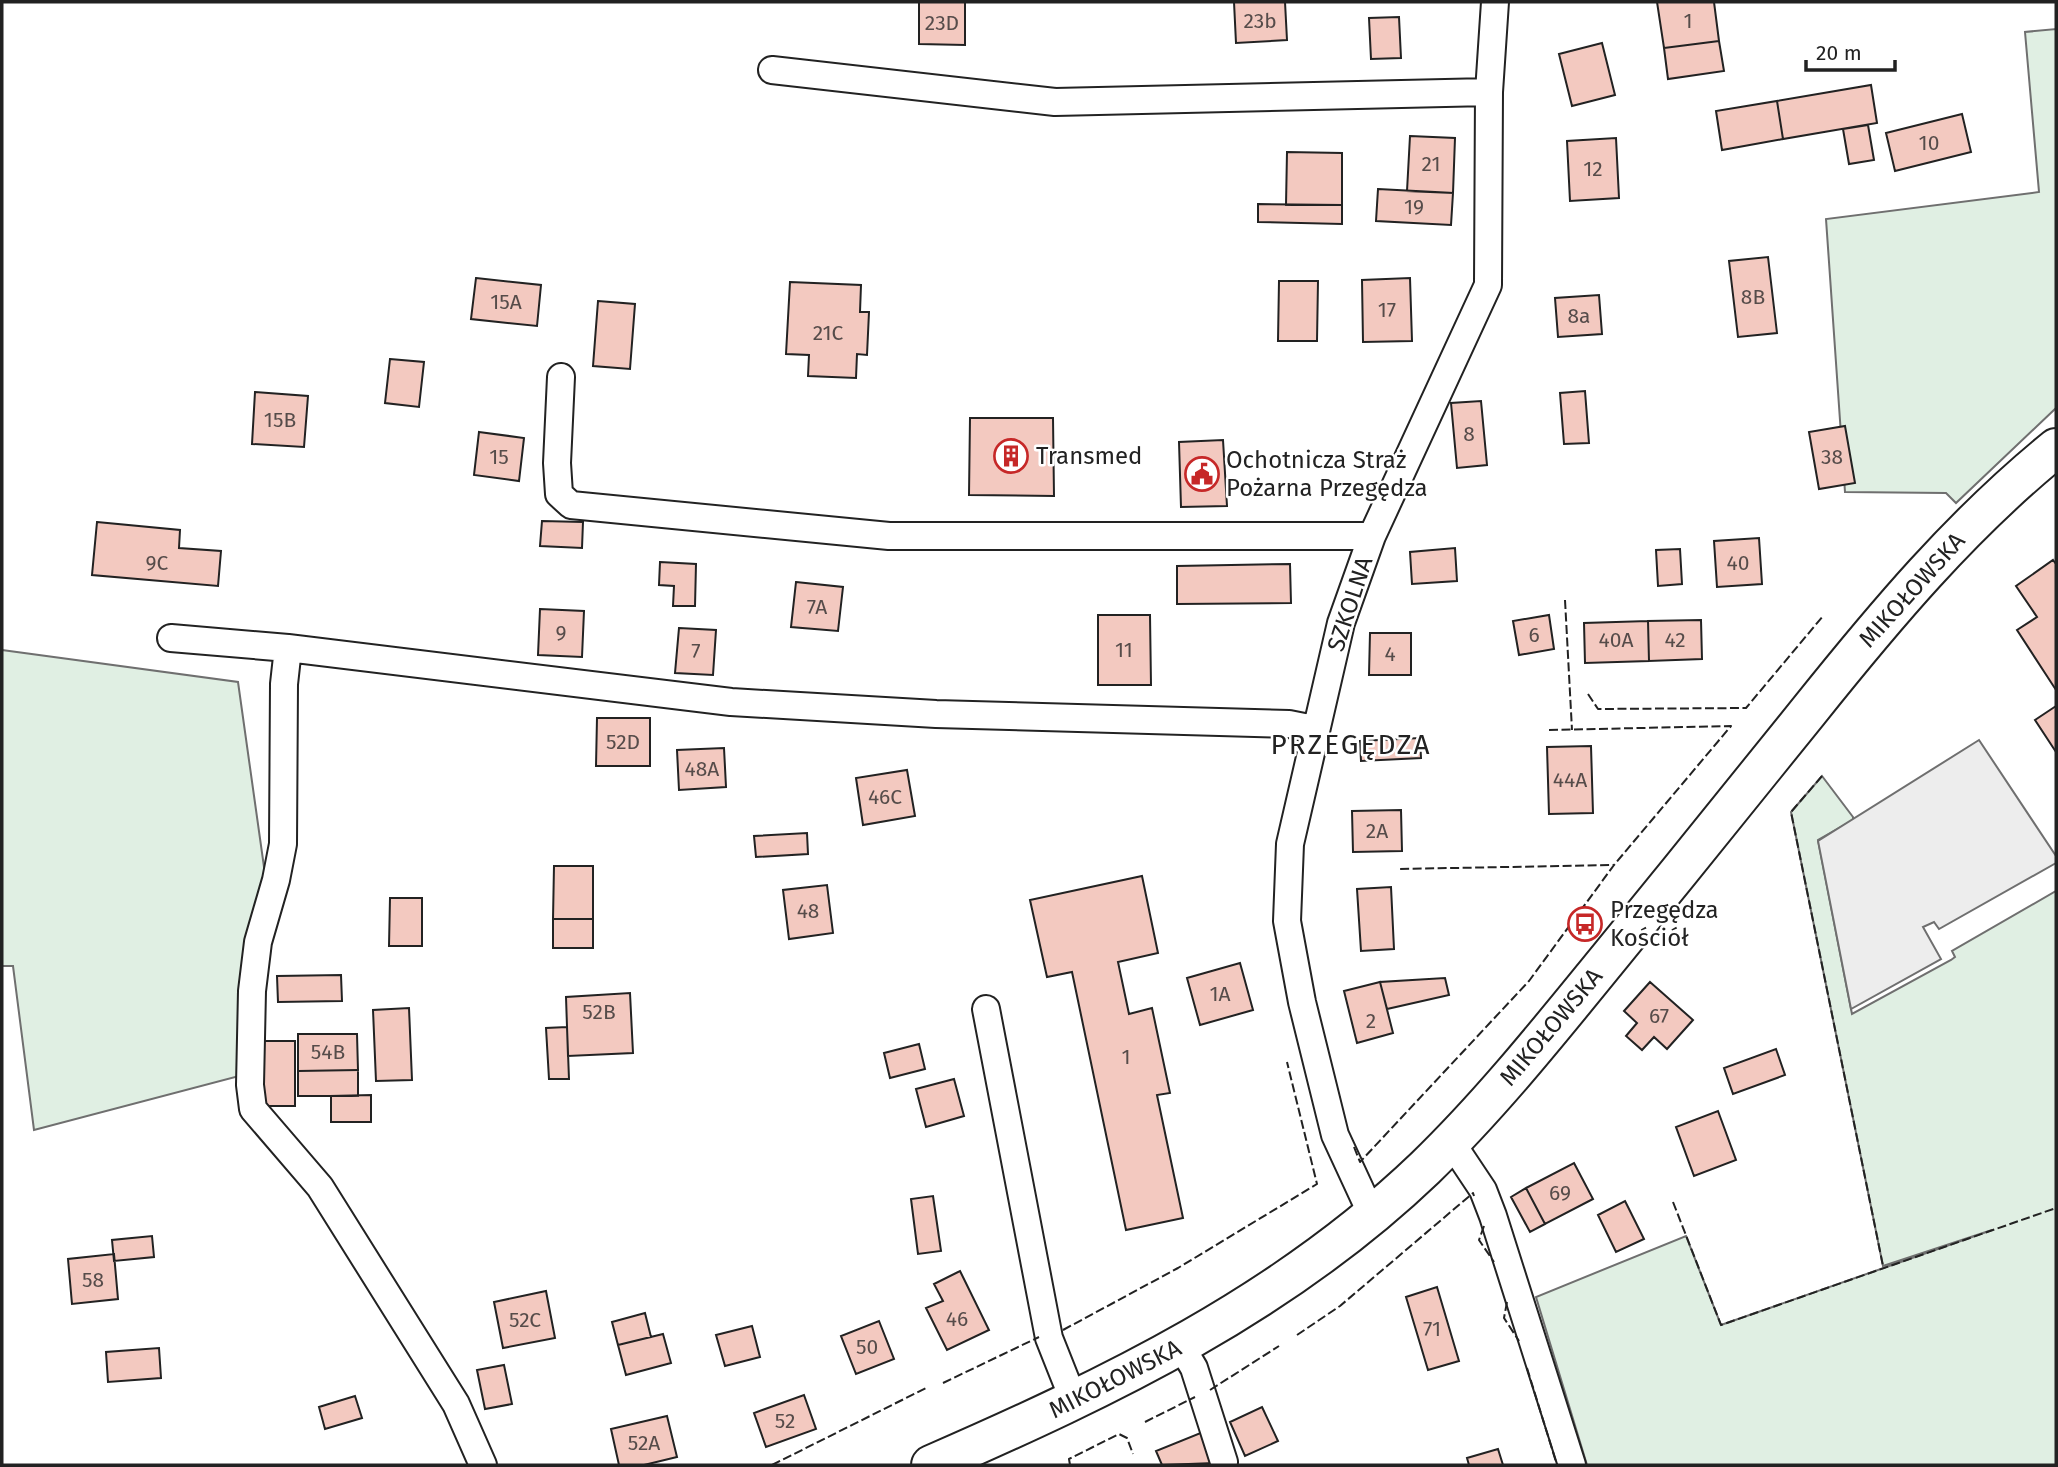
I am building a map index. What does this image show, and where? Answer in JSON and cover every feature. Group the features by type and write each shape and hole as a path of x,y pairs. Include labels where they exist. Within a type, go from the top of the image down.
{"main road":[{"name":"MIKOŁOWSKA","path":"931,1465 1074,1401 1181,1346 1292,1278 1372,1215 1451,1142 1538,1045 1895,605 1982,514 2056,448"}],"street":[{"name":"SZKOLNA","path":"1372,1215 1335,1135 1302,1002 1287,921 1290,844 1340,623 1372,537 1488,285 1489,92 1495,2"},
{"path":"772,70 1055,102 1489,92"},
{"path":"561,377 558,484 559,494 571,505 889,536 1372,537"},
{"path":"171,638 288,648 744,703 936,714 1289,724 1314,729"},
{"path":"288,648 284,684 283,844 276,880 258,942 252,991 250,1085 253,1109 320,1186 456,1405 483,1465"},
{"path":"986,1009 1049,1338 1074,1401"},
{"path":"1451,1142 1483,1190 1493,1216 1572,1465"},
{"path":"1181,1346 1194,1368 1224,1462"}],"green space":[{"path":"2056,29 2056,408 1956,503 1946,493 1845,492 1826,219 2039,192 2025,32"},
{"path":"2,650 238,682 265,874 243,1075 34,1130 13,966 2,966"},
{"path":"1822,776 1853,817 1853,820 1818,840 1852,1014 1951,960 1955,957 1952,951 2056,891 2056,1465 1587,1465 1536,1297 1686,1236 1721,1325 1992,1230 1883,1266 1791,812"}],"shaded area":[{"path":"1979,740 2056,856 2056,863 1939,929 1934,922 1923,927 1941,959 1851,1009 1818,841"}],"building":[{"path":"919,2 965,2 965,45 919,44"},
{"path":"1234,2 1285,2 1287,40 1236,43"},
{"path":"1657,2 1714,2 1719,41 1664,48"},
{"path":"1399,17 1401,58 1371,59 1369,18"},
{"path":"1719,41 1724,71 1668,79 1664,48"},
{"path":"1602,43 1615,95 1572,106 1559,54"},
{"path":"1871,85 1877,123 1783,139 1777,101"},
{"path":"1777,101 1783,139 1722,150 1716,111"},
{"path":"1962,114 1971,152 1895,171 1886,133"},
{"path":"1868,125 1874,160 1849,164 1843,129"},
{"path":"1410,136 1455,138 1453,193 1407,191"},
{"path":"1616,138 1619,198 1570,201 1567,141"},
{"path":"1287,152 1342,153 1342,205 1286,205"},
{"path":"1378,189 1453,193 1451,225 1376,221"},
{"path":"1258,204 1342,205 1342,224 1258,222"},
{"path":"1768,257 1777,333 1738,337 1729,261"},
{"path":"476,278 541,285 537,326 471,319"},
{"path":"1410,278 1412,341 1363,342 1362,280"},
{"path":"1279,281 1318,281 1317,341 1278,341"},
{"path":"790,282 861,285 860,312 869,312 867,355 857,354 856,378 808,376 809,355 786,354"},
{"path":"1599,295 1602,334 1558,337 1555,298"},
{"path":"598,301 635,304 630,369 593,366"},
{"path":"390,359 424,362 419,407 385,403"},
{"path":"1585,391 1589,443 1564,444 1560,393"},
{"path":"255,392 308,396 304,447 252,444"},
{"path":"1481,401 1487,465 1457,468 1451,403"},
{"name":"Transmed","path":"970,418 1053,418 1054,496 969,495"},
{"path":"1845,426 1855,483 1819,489 1809,432"},
{"path":"479,432 524,438 519,481 474,475"},
{"name":"Ochotnicza Straż Pożarna Przegędza","path":"1223,440 1227,506 1181,507 1179,442"},
{"path":"542,521 583,522 582,548 540,546"},
{"path":"97,522 180,530 179,548 221,551 218,586 92,575"},
{"path":"1759,538 1762,584 1717,587 1714,541"},
{"path":"1455,548 1457,581 1412,584 1410,552"},
{"path":"1680,549 1682,584 1658,586 1656,550"},
{"path":"2053,560 2056,564 2056,690 2017,630 2037,617 2016,586"},
{"path":"660,562 696,564 695,606 673,606 674,586 659,585"},
{"path":"1290,564 1291,603 1177,604 1177,566"},
{"path":"796,582 843,587 838,631 791,627"},
{"path":"540,609 584,611 582,657 538,655"},
{"path":"1098,615 1150,615 1151,685 1098,685"},
{"path":"1549,615 1554,649 1519,655 1513,621"},
{"path":"1701,620 1702,659 1649,661 1648,621"},
{"path":"1648,621 1649,661 1585,663 1584,623"},
{"path":"679,628 716,630 713,675 675,673"},
{"path":"1370,633 1411,633 1411,675 1369,675"},
{"path":"2056,706 2056,752 2035,720"},
{"path":"597,718 650,718 650,766 596,766"},
{"path":"1420,738 1421,758 1361,761 1360,741"},
{"path":"1591,746 1593,813 1549,814 1547,747"},
{"path":"724,748 726,787 679,790 677,750"},
{"path":"907,770 915,816 863,825 856,778"},
{"path":"1401,810 1402,851 1353,852 1352,811"},
{"path":"807,833 808,854 756,857 754,836"},
{"path":"554,866 593,866 593,919 553,919"},
{"path":"1142,876 1158,953 1118,962 1129,1014 1152,1008 1170,1093 1157,1095 1183,1218 1126,1230 1072,972 1047,977 1030,900"},
{"path":"827,885 833,933 789,939 783,890"},
{"path":"1391,887 1394,949 1361,951 1357,889"},
{"path":"390,898 422,898 422,946 389,946"},
{"path":"553,919 593,919 593,948 553,948"},
{"path":"1240,963 1253,1010 1200,1025 1187,978"},
{"path":"341,975 342,1001 278,1002 277,976"},
{"path":"1445,978 1449,995 1387,1009 1380,982"},
{"path":"1380,982 1393,1033 1357,1043 1344,991"},
{"path":"1650,982 1693,1020 1667,1049 1654,1037 1642,1050 1626,1036 1637,1023 1624,1011"},
{"path":"630,993 633,1053 568,1056 566,997"},
{"path":"409,1008 412,1080 376,1081 373,1010"},
{"path":"567,1027 569,1079 549,1079 546,1028"},
{"path":"298,1034 357,1034 358,1070 298,1071"},
{"path":"261,1041 295,1041 295,1106 261,1106"},
{"path":"919,1044 925,1069 890,1078 884,1053"},
{"path":"1776,1049 1785,1075 1733,1094 1724,1068"},
{"path":"358,1070 358,1096 298,1096 298,1071"},
{"path":"954,1079 964,1116 926,1127 916,1089"},
{"path":"371,1095 371,1122 331,1122 331,1096"},
{"path":"1718,1111 1736,1160 1694,1176 1676,1127"},
{"path":"1574,1163 1593,1199 1545,1224 1526,1188"},
{"path":"1526,1188 1545,1224 1530,1232 1511,1197"},
{"path":"933,1196 941,1251 918,1254 911,1199"},
{"path":"1625,1201 1644,1239 1616,1252 1598,1215"},
{"path":"152,1236 154,1257 114,1261 112,1240"},
{"path":"114,1254 118,1299 72,1304 68,1259"},
{"path":"960,1271 989,1330 947,1350 926,1308 943,1301 934,1284"},
{"path":"1437,1287 1459,1361 1428,1370 1406,1297"},
{"path":"546,1291 555,1338 503,1348 494,1302"},
{"path":"645,1313 651,1337 618,1345 612,1322"},
{"path":"879,1321 894,1359 856,1374 841,1336"},
{"path":"752,1326 760,1357 725,1366 716,1335"},
{"path":"663,1334 671,1363 626,1375 618,1345"},
{"path":"159,1348 161,1378 108,1382 106,1352"},
{"path":"504,1365 512,1404 485,1409 477,1370"},
{"path":"804,1395 816,1429 766,1447 754,1413"},
{"path":"355,1396 362,1418 325,1429 319,1407"},
{"path":"1262,1407 1278,1441 1245,1456 1230,1422"},
{"path":"667,1416 677,1457 644,1465 619,1465 611,1429"},
{"path":"1203,1432 1215,1463 1162,1465 1156,1451"},
{"path":"1498,1449 1503,1465 1469,1465 1467,1458"}],"fence":[{"path":"1565,600 1572,730"},
{"path":"1588,694 1598,709 1746,708 1823,616"},
{"path":"1549,730 1731,726 1614,865"},
{"path":"1822,776 1791,812 1883,1266"},
{"path":"1354,1147 1360,1162 1529,981 1614,865 1399,869"},
{"path":"1063,1330 1178,1268 1317,1184 1287,1062"},
{"path":"1297,1335 1340,1306 1473,1193 1474,1196"},
{"path":"1673,1202 1721,1325 2056,1208"},
{"path":"1484,1226 1479,1240 1494,1262"},
{"path":"1507,1302 1504,1318 1519,1341"},
{"path":"943,1383 1039,1337"},
{"path":"1210,1390 1279,1346"},
{"path":"1527,1368 1557,1465"},
{"path":"772,1465 928,1387"},
{"path":"1145,1422 1195,1397"},
{"path":"1070,1465 1069,1459 1119,1434 1127,1438 1133,1454"}],"place":[{"name":"Transmed","path":"1011,456"},
{"name":"Ochotnicza Straż Pożarna Przegędza","path":"1202,474"},
{"name":"Przegędza Kościół","path":"1585,924"}],"district":[{"name":"PRZEGĘDZA","path":"1351,744"}]}
